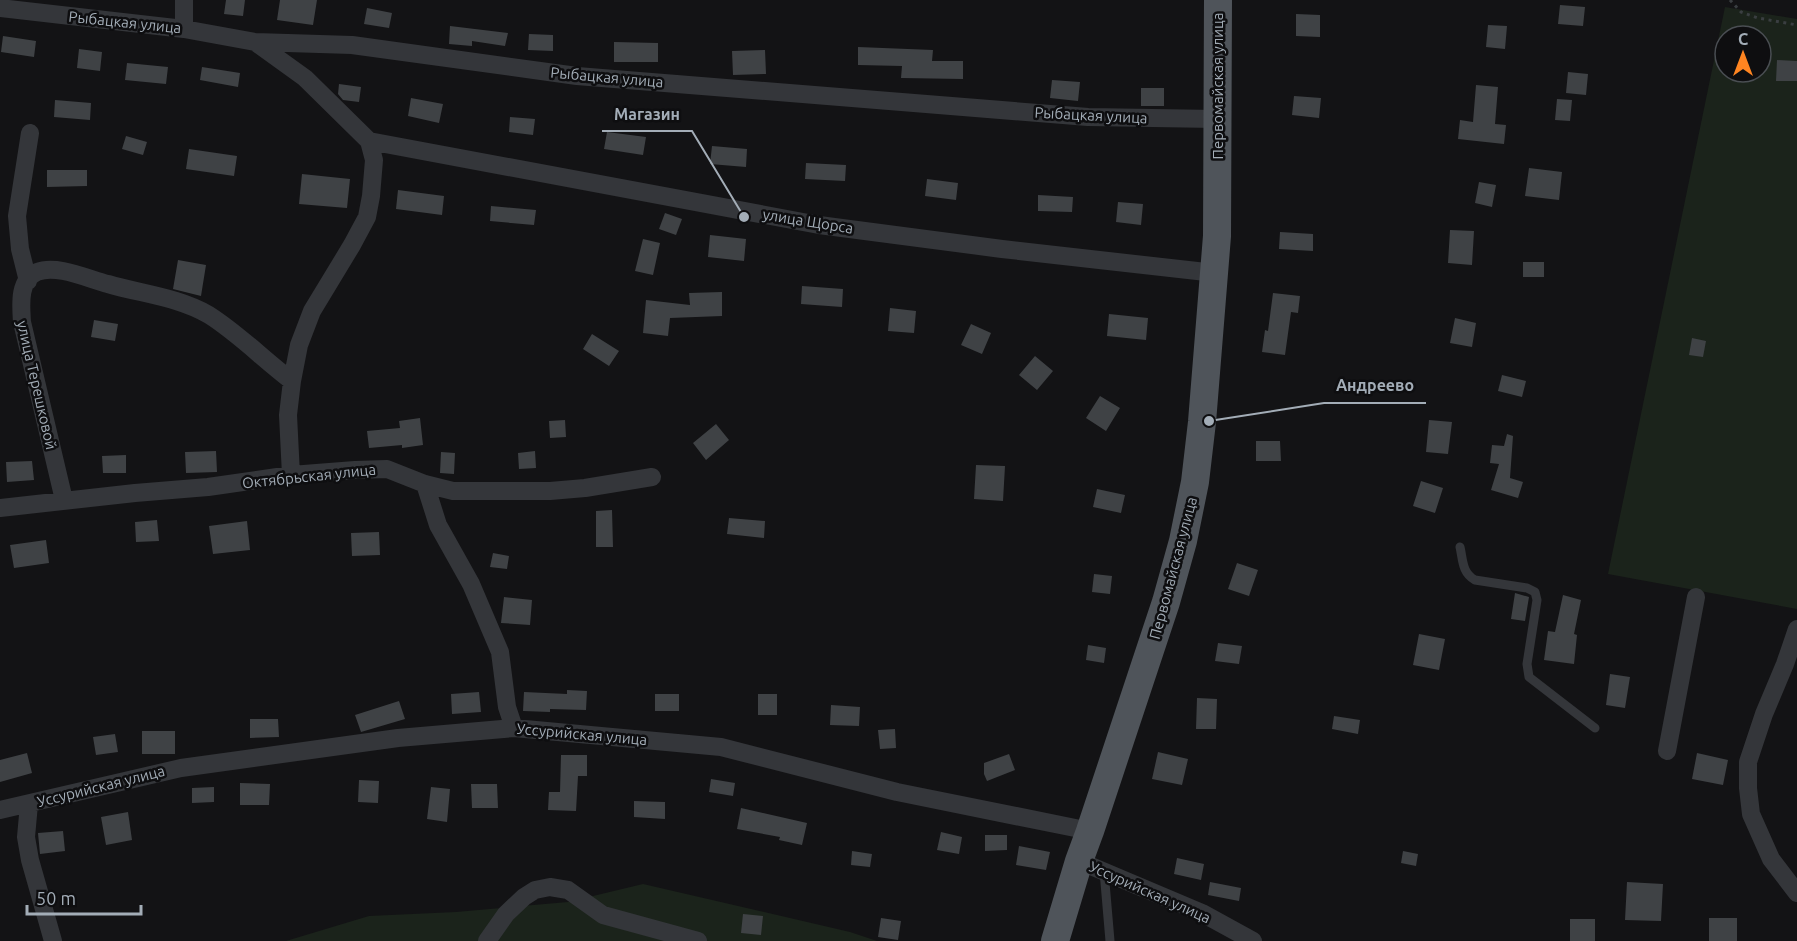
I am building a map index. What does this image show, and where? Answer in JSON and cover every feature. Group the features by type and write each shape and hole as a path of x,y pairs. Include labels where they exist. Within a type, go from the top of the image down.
{"main road":[{"name":"Первомайская улица","path":"1055,941 1091,866 1090,831 1166,602 1183,540 1197,472 1217,236 1218,0"}],"street":[{"path":"184,0 184,29"},
{"name":"Рыбацкая улица","path":"3,6 184,29 255,42 352,45 577,76 1088,117 1217,119"},
{"path":"255,42 305,78 369,141 374,160 374,173 366,217 352,246 312,311 299,345 288,415 291,475"},
{"path":"28,281 20,249 17,216 30,133"},
{"name":"улица Щорса","path":"369,141 819,225 1002,249 1215,273"},
{"path":"28,281 36,272 54,270 71,272 108,284 172,299 208,315 292,381"},
{"name":"улица Терешковой","path":"28,281 22,294 22,322 64,500"},
{"name":"Октябрьская улица","path":"0,508 208,487 291,475 355,470 387,469 425,484 453,491 550,491 652,477"},
{"path":"425,484 438,525 471,584 500,652 507,707 514,728"},
{"path":"1667,751 1696,597"},
{"path":"1797,629 1748,762 1751,814 1771,860 1797,893"},
{"name":"Уссурийская улица","path":"0,810 181,768 398,738 514,728 721,747 897,792 1090,831"},
{"path":"29,804 26,837 30,860 53,941"},
{"name":"Уссурийская улица","path":"1091,866 1202,913 1253,941"},
{"path":"487,941 507,914 524,897 535,890 550,887 568,890 603,915 698,941"}],"lane":[{"path":"1460,547 1466,573 1470,578 1527,588 1535,592 1537,600 1527,664 1529,676 1536,684 1595,728"},
{"path":"1091,866 1110,941"}],"path":[{"path":"1730,0 1741,12 1797,25"}],"shaded area":[{"path":"1725,7 1797,19 1797,609 1608,574 1713,65 1713,84 1773,84 1773,24 1721,24"},
{"path":"643,884 850,932 877,941 286,941 369,916 456,912 568,902"}],"building":[{"path":"226,0 245,0 243,16 224,14"},
{"path":"280,0 317,0 313,25 277,20"},
{"path":"1560,5 1585,7 1583,26 1558,24"},
{"path":"367,8 392,13 389,28 364,24"},
{"path":"1296,14 1320,15 1320,37 1296,36"},
{"path":"1488,25 1507,26 1505,49 1486,47"},
{"path":"450,26 508,33 505,46 472,41 472,46 449,44"},
{"path":"529,34 553,35 553,51 528,50"},
{"path":"3,36 36,41 34,57 1,52"},
{"path":"614,42 658,43 658,62 614,62"},
{"path":"858,47 933,50 932,61 963,61 963,79 901,78 902,66 858,65"},
{"path":"79,49 102,52 100,71 77,68"},
{"path":"765,50 766,74 733,75 732,51"},
{"path":"1777,60 1797,61 1797,81 1776,81"},
{"path":"127,63 168,67 166,84 125,80"},
{"path":"202,67 240,73 238,87 200,80"},
{"path":"1568,72 1588,74 1586,95 1566,93"},
{"path":"1052,80 1080,82 1078,101 1050,98"},
{"path":"339,84 361,87 359,102 343,100 338,94"},
{"path":"1476,85 1498,87 1495,124 1506,125 1504,144 1458,139 1460,120 1473,122"},
{"path":"1141,88 1164,88 1164,106 1141,106"},
{"path":"1294,96 1321,98 1319,118 1292,115"},
{"path":"411,98 443,104 439,123 408,116"},
{"path":"1557,99 1572,100 1570,121 1555,120"},
{"path":"55,100 91,103 90,120 54,117"},
{"path":"510,117 535,119 533,135 509,132"},
{"path":"607,132 646,137 643,155 604,149"},
{"path":"126,136 147,142 143,155 122,149"},
{"path":"712,146 747,149 746,167 710,164"},
{"path":"189,149 237,156 234,176 186,169"},
{"path":"806,163 846,165 845,181 805,179"},
{"path":"1529,168 1562,172 1559,200 1525,196"},
{"path":"47,170 87,170 87,186 47,187"},
{"path":"302,174 350,179 347,208 299,204"},
{"path":"927,179 958,183 956,200 925,196"},
{"path":"1479,182 1496,185 1492,207 1475,203"},
{"path":"398,190 444,196 442,215 396,209"},
{"path":"1038,195 1073,197 1072,212 1038,211"},
{"path":"1118,202 1143,204 1141,225 1116,222"},
{"path":"491,206 536,210 534,225 490,221"},
{"path":"665,213 682,219 676,235 659,229"},
{"path":"1450,230 1474,231 1472,265 1448,263"},
{"path":"1280,232 1313,234 1313,251 1279,249"},
{"path":"710,235 746,239 744,261 708,257"},
{"path":"643,239 660,243 653,275 635,271"},
{"path":"178,260 206,265 201,296 173,289"},
{"path":"1523,262 1544,262 1544,277 1523,277"},
{"path":"802,286 843,289 842,307 801,304"},
{"path":"722,292 722,316 670,318 668,336 643,333 646,300 690,305 689,293"},
{"path":"1273,293 1300,296 1298,313 1291,312 1285,355 1262,352 1265,330 1268,331"},
{"path":"890,308 916,311 914,333 888,331"},
{"path":"1109,314 1148,318 1146,340 1107,336"},
{"path":"1455,318 1476,323 1472,347 1450,343"},
{"path":"94,320 118,324 115,341 91,337"},
{"path":"971,324 991,333 982,354 961,345"},
{"path":"592,334 619,351 609,366 583,349"},
{"path":"1692,338 1706,341 1703,357 1689,355"},
{"path":"1035,356 1053,371 1037,390 1019,375"},
{"path":"1502,375 1526,381 1522,397 1498,391"},
{"path":"1100,396 1120,408 1106,431 1086,418"},
{"path":"420,418 423,445 402,448 402,445 369,448 367,431 400,428 399,421"},
{"path":"565,420 566,437 550,438 549,421"},
{"path":"1429,420 1452,422 1448,454 1426,452"},
{"path":"716,424 729,440 706,460 693,443"},
{"path":"1507,434 1513,436 1510,478 1523,482 1518,498 1491,490 1499,464 1490,463 1492,445 1504,446"},
{"path":"1256,441 1280,441 1281,461 1256,461"},
{"path":"216,451 217,472 186,473 185,452"},
{"path":"535,451 536,468 519,469 518,453"},
{"path":"441,452 455,453 454,474 440,473"},
{"path":"126,455 126,473 103,473 102,456"},
{"path":"32,461 34,480 7,482 6,462"},
{"path":"976,465 1005,466 1003,501 974,499"},
{"path":"1421,481 1443,488 1435,513 1413,506"},
{"path":"1097,489 1125,495 1121,513 1093,507"},
{"path":"612,510 613,547 596,547 596,511"},
{"path":"729,518 765,521 764,538 727,534"},
{"path":"157,520 159,541 136,542 135,522"},
{"path":"247,521 250,550 213,554 209,526"},
{"path":"379,532 380,555 352,556 351,533"},
{"path":"46,540 49,563 14,568 10,545"},
{"path":"493,553 509,556 507,569 490,567"},
{"path":"1237,563 1258,570 1249,596 1228,589"},
{"path":"1094,574 1112,576 1110,594 1092,592"},
{"path":"1515,593 1529,597 1525,621 1511,619"},
{"path":"1563,595 1581,600 1574,634 1577,635 1574,664 1544,660 1548,631 1555,632"},
{"path":"504,597 532,600 530,625 501,623"},
{"path":"1419,634 1445,639 1439,670 1413,665"},
{"path":"1218,643 1242,646 1239,664 1215,661"},
{"path":"1088,645 1106,648 1104,663 1086,660"},
{"path":"1610,674 1630,677 1625,708 1606,705"},
{"path":"567,690 587,691 586,710 523,711 524,692 567,694"},
{"path":"479,692 481,712 452,714 451,694"},
{"path":"655,694 679,694 679,711 655,711"},
{"path":"758,694 777,694 777,715 758,715"},
{"path":"1197,698 1217,699 1216,729 1196,729"},
{"path":"399,701 405,719 361,732 355,715"},
{"path":"831,705 860,707 859,726 830,725"},
{"path":"1334,716 1360,720 1358,734 1332,729"},
{"path":"250,719 278,719 279,737 250,738"},
{"path":"895,729 896,748 880,749 878,730"},
{"path":"142,731 175,731 175,754 142,754"},
{"path":"115,734 118,752 96,755 93,737"},
{"path":"1158,752 1188,759 1182,785 1152,779"},
{"path":"27,753 32,773 0,782 0,760"},
{"path":"1697,753 1728,760 1723,785 1692,779"},
{"path":"1009,754 1015,770 987,781 984,774 984,763"},
{"path":"561,755 587,755 587,776 578,776 576,811 548,810 549,792 560,792"},
{"path":"711,779 735,783 733,796 709,792"},
{"path":"359,780 379,781 378,803 358,802"},
{"path":"240,783 270,784 269,805 240,805"},
{"path":"471,784 497,784 498,808 472,808"},
{"path":"214,787 214,802 192,803 192,788"},
{"path":"431,787 450,789 447,822 427,819"},
{"path":"634,801 665,802 665,819 634,817"},
{"path":"741,808 807,823 802,845 779,840 780,837 737,829"},
{"path":"128,812 132,840 106,845 101,817"},
{"path":"63,831 65,851 40,854 38,833"},
{"path":"941,832 962,837 959,854 937,850"},
{"path":"985,835 1007,835 1007,850 985,851"},
{"path":"1019,846 1050,852 1046,870 1016,865"},
{"path":"852,851 872,854 870,867 851,865"},
{"path":"1403,851 1418,854 1416,866 1401,863"},
{"path":"1177,858 1204,864 1201,880 1174,874"},
{"path":"1210,882 1241,888 1239,901 1208,895"},
{"path":"1627,882 1663,884 1661,921 1625,920"},
{"path":"743,914 763,916 761,935 741,933"},
{"path":"881,918 901,921 898,940 878,937"},
{"path":"1709,918 1737,918 1737,941 1709,941"},
{"path":"1570,919 1595,919 1595,941 1570,941"}],"place":[{"name":"Магазин","path":"744,217"},
{"name":"Андреево","path":"1209,421"}]}
